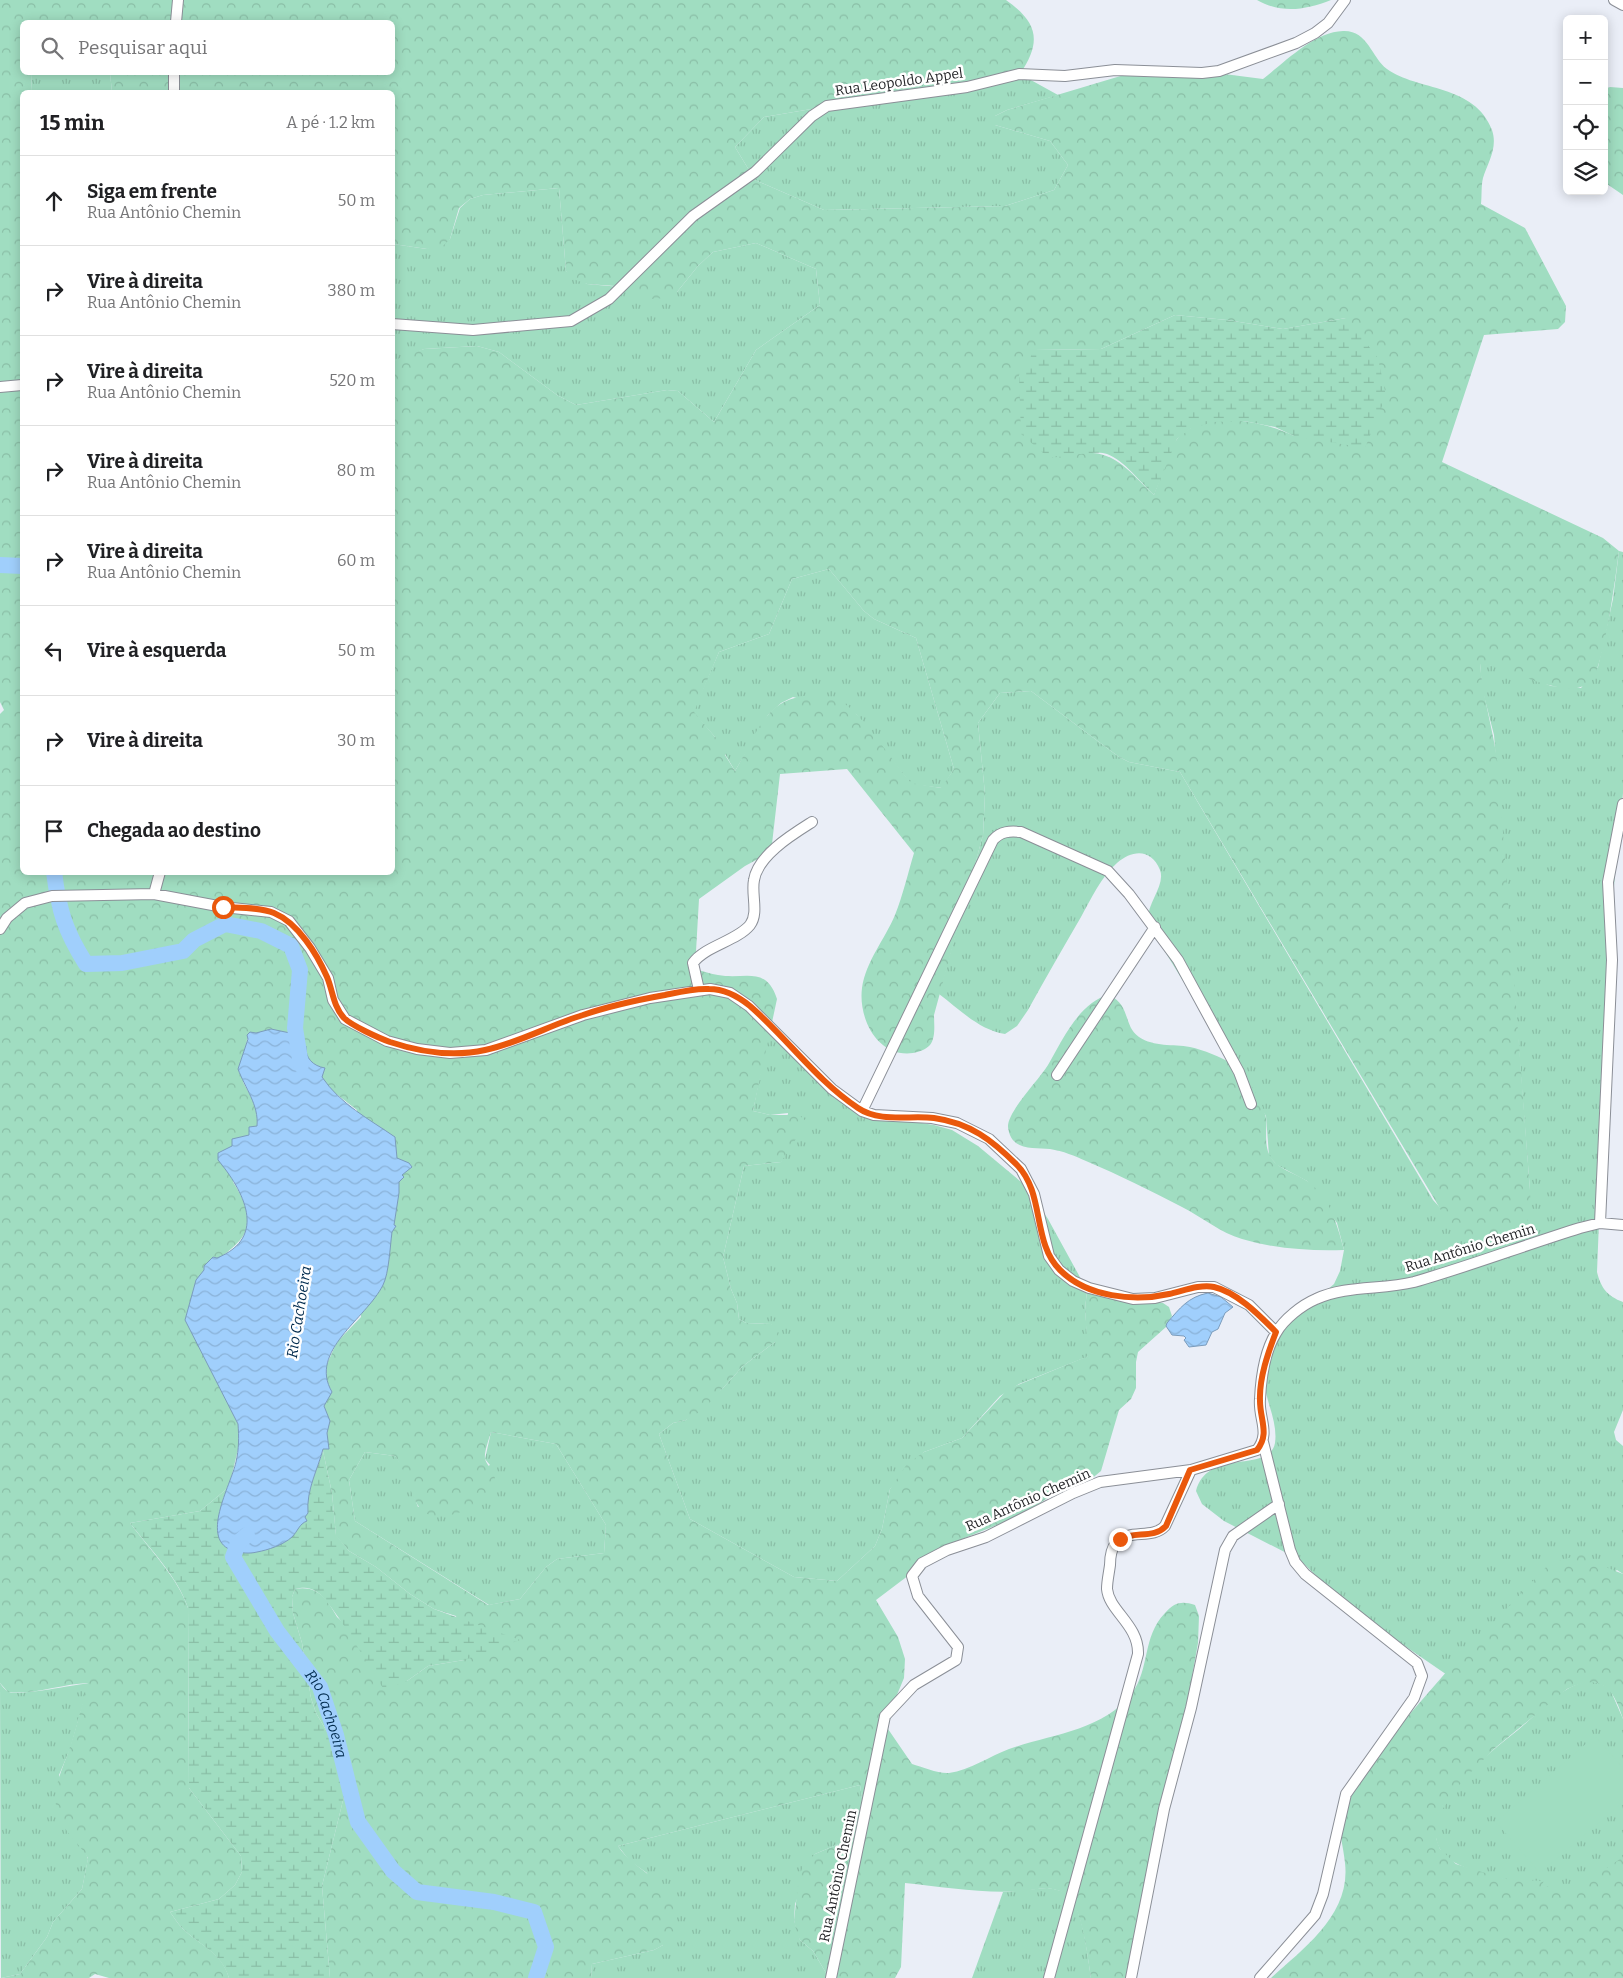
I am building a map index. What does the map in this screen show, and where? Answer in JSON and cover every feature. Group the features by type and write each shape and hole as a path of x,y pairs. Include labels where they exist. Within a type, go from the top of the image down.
{"street":[{"path":"176,20 178,0"},
{"name":"Rua Leopoldo Appel","path":"395,324 473,330 571,321 609,298 693,216 755,172 812,116 827,106 967,87 1020,74 1065,76 1115,70 1202,73 1219,71 1296,43 1315,33 1328,23 1345,0"},
{"path":"1614,0 1623,5"},
{"path":"174,75 174,90"},
{"path":"0,386 20,385"},
{"path":"1600,1223 1612,960 1608,882 1623,804"},
{"path":"698,990 693,963 749,926 754,913 754,881 756,872 784,840 812,822"},
{"path":"862,1111 964,898 998,834 1010,831 1021,832 1108,871 1155,927 1183,969 1239,1072 1252,1104"},
{"path":"154,894 159,875"},
{"path":"0,929 7,918 25,903 52,896 65,895 154,894 215,906 272,912 289,921 310,948 328,978 333,1000 345,1020 387,1041 417,1049 450,1054 486,1050 583,1014 650,998 710,989 730,993 749,1006 832,1089 862,1111 894,1117 932,1118 957,1123 990,1139 1021,1169 1034,1194 1049,1256 1059,1270 1074,1281 1090,1288 1133,1299 1155,1298 1198,1287 1214,1287 1249,1305 1276,1332"},
{"path":"1057,1075 1155,927"},
{"name":"Rua Antônio Chemin","path":"831,1978 884,1716 914,1685 956,1660 958,1647 918,1596 912,1576 922,1562 947,1550 986,1537 1073,1493 1100,1482 1190,1470 1257,1450 1263,1442 1265,1435 1260,1401 1266,1357 1276,1332 1300,1308 1317,1298 1340,1292 1412,1282 1600,1223 1623,1224"},
{"path":"1260,1978 1315,1915 1323,1894 1346,1794 1414,1698 1422,1676 1417,1663 1305,1574 1296,1562 1290,1550 1263,1442"},
{"path":"1049,1978 1138,1654 1136,1636 1110,1597 1107,1589 1111,1556 1114,1546 1120,1539 1126,1536 1161,1531 1166,1526 1190,1470"},
{"path":"1131,1978 1164,1809 1191,1708 1225,1550 1233,1536 1278,1504"}],"green space":[{"path":"0,0 1006,0 1017,8 1030,25 1034,42 1032,52 1020,74 764,117 735,147 755,180 824,210 1005,206 1054,190 1068,165 1050,141 995,125 995,116 1007,110 1144,69 1193,70 1263,79 1311,42 1332,33 1343,31 1351,32 1364,39 1387,69 1399,76 1459,96 1473,104 1484,115 1492,130 1494,143 1492,155 1483,178 1481,204 1525,228 1566,306 1565,322 1558,329 1484,335 1442,462 1603,538 1619,551 1605,642 1595,674 1590,682 1577,688 1563,688 1544,684 1500,668 1480,664 1498,767 1530,1190 1528,1217 1525,1226 1519,1232 1502,1240 1476,1247 1464,1240 1451,1227 1180,772 1129,762 1119,757 1031,691 1000,693 978,723 985,794 983,835 934,1015 933,1038 930,1045 926,1048 913,1053 901,1053 890,1049 880,1043 873,1034 863,1012 862,988 864,978 895,915 914,853 847,769 780,774 772,844 758,859 745,866 699,899 695,969 718,975 754,976 761,978 772,988 777,999 753,1111 770,1115 799,1115 807,1122 781,1162 744,1166 723,1257 731,1289 737,1303 739,1319 746,1323 771,1324 779,1333 775,1342 743,1366 703,1410 686,1420 673,1423 659,1434 690,1519 794,1577 837,1581 875,1546 882,1529 890,1489 907,1464 924,1452 962,1438 1008,1389 1088,1356 1085,1310 1087,1290 1163,1303 1169,1307 1172,1316 1166,1327 1138,1352 1136,1388 1131,1399 1119,1410 1101,1471 1090,1480 1046,1499 1024,1514 950,1544 876,1600 898,1637 905,1659 904,1678 894,1702 888,1729 912,1764 945,1773 965,1769 1009,1749 1075,1730 1106,1716 1120,1706 1138,1684 1153,1632 1165,1613 1179,1603 1195,1605 1199,1616 1198,1643 1133,1978 1091,1978 1084,1934 1077,1910 1067,1895 1062,1892 1045,1888 1008,1892 979,1891 905,1883 901,1967 895,1978 829,1978 813,1951 800,1940 797,1934 794,1920 799,1877 803,1866 815,1854 867,1832 860,1785 618,1846 626,1856 667,1892 674,1902 677,1914 675,1928 667,1941 654,1950 592,1964 591,1978 330,1978 322,1886 346,1788 333,1742 316,1713 311,1698 302,1643 293,1613 292,1597 295,1589 310,1589 321,1595 337,1617 407,1681 428,1666 464,1660 456,1616 434,1609 410,1594 376,1567 349,1551 336,1536 332,1493 323,1451 325,1368 337,1342 361,1317 357,1110 331,1090 294,1039 247,1039 243,1082 255,1104 258,1117 257,1128 233,1182 247,1210 248,1221 241,1239 209,1266 227,1401 238,1424 240,1441 229,1487 200,1511 130,1523 171,1575 188,1608 189,1788 241,1856 242,1872 235,1885 219,1899 170,1912 182,1928 216,1955 226,1969 229,1978 109,1978 95,1974 89,1978 1,1978 20,1974 47,1937 53,1922 82,1889 88,1858 60,1820 56,1805 56,1788 73,1739 88,1683 18,1693 8,1692 0,1683 0,714 4,710 0,702","holes":["1175,315 1227,320 1283,329 1346,318 1294,436 1251,422 1218,421 1203,423 1189,429 1175,442 1154,495 1119,463 1111,458 1093,453 1035,350 1101,349","829,569 864,611 874,619 916,638 954,769 941,788 911,783 861,719 841,701 831,697 809,695 794,698 780,704 758,728 735,771 725,755 725,742 715,737 694,712 719,652 769,634 792,579","491,1432 556,1444 606,1525 604,1553 557,1559 546,1567 520,1599 488,1605 355,1521 349,1480 365,1452 395,1456 416,1503 423,1511 431,1516 444,1516 461,1512 483,1500 490,1493 494,1485 495,1476 485,1459"]},
{"path":"1257,0 1331,0 1303,8 1284,9"},
{"path":"1020,74 1058,95 1007,110 995,116 995,125 1050,141 1068,165 1054,190 1005,206 824,210 755,180 735,147 764,117"},
{"path":"32,75 110,75 112,90 31,90"},
{"path":"1608,88 1623,88 1623,195 1608,185"},
{"path":"559,188 566,271 587,284 677,292 698,266 713,252 756,243 816,269 820,305 756,350 714,422 678,391 667,390 576,405 557,395 499,352 477,346 424,349 395,361 395,244 427,249 450,239 460,208 470,199 483,195"},
{"path":"1175,315 1227,320 1283,329 1346,318 1378,358 1386,396 1365,448 1294,436 1275,427 1244,421 1213,422 1190,429 1177,439 1154,495 1114,457 1102,453 1088,453 1049,458 1021,434 1019,375 1035,350 1101,349"},
{"path":"1619,551 1623,552 1623,793 1611,917 1597,1272 1600,1283 1605,1291 1623,1302 1623,1410 1614,1432 1616,1440 1623,1446 1623,1574 1617,1570 1453,1679 1348,1607 1300,1560 1224,1521 1202,1504 1196,1491 1203,1478 1213,1469 1262,1457 1270,1452 1275,1443 1275,1428 1264,1382 1266,1343 1334,1284 1340,1271 1344,1250 1337,1223 1307,1181 1277,1165 1269,1156 1266,1116 1148,924 1149,909 1158,889 1161,876 1156,863 1152,858 1141,853 1123,859 1111,869 1097,889 1028,1010 1017,1026 1005,1034 978,1024 939,994 983,835 985,794 978,723 1000,693 1031,691 1119,757 1129,762 1180,772 1433,1200 1476,1247 1521,1232 1530,1190 1494,735 1482,688 1480,663 1513,670 1551,686 1581,688 1598,667 1613,599"},
{"path":"829,569 864,611 874,619 916,638 954,769 942,788 911,784 856,714 793,697 781,703 768,715 735,771 715,737 693,712 719,652 769,634 792,579"},
{"path":"1109,995 1121,1004 1131,1027 1139,1037 1157,1044 1201,1050 1223,1059 1238,1068 1262,1105 1266,1118 1266,1142 1270,1156 1277,1164 1315,1187 1332,1212 1344,1250 1293,1249 1242,1239 1227,1233 1147,1189 1082,1159 1055,1150 1024,1147 1014,1141 1008,1127 1012,1113 1048,1065 1081,1013 1089,1005"},
{"path":"769,1029 823,1081 877,1116 934,1125 952,1130 978,1146 1026,1186 1048,1219 1087,1290 1085,1310 1089,1356 1019,1384 1000,1396 962,1438 924,1452 890,1489 882,1529 875,1546 837,1581 794,1577 690,1519 659,1434 673,1423 686,1420 723,1388 743,1366 775,1342 771,1324 746,1323 739,1319 737,1303 731,1289 723,1257 744,1166 781,1162 788,1113 770,1115 753,1111"},
{"path":"491,1432 556,1444 606,1525 604,1553 557,1559 546,1567 520,1599 489,1605 355,1521 349,1480 365,1452 395,1456 403,1467 418,1507 490,1465 485,1459"},
{"path":"323,1451 332,1493 336,1535 349,1551 376,1567 410,1594 434,1609 520,1640 464,1660 428,1666 407,1681 384,1689 324,1598 309,1588 295,1589 292,1597 293,1613 302,1643 311,1698 316,1713 333,1742 346,1788 322,1886 330,1978 229,1978 215,1955 182,1928 170,1912 219,1899 235,1885 242,1872 241,1856 189,1788 188,1608 171,1574 130,1523 200,1511 229,1487 218,1519 302,1523 312,1482"},
{"path":"1582,1554 1593,1562 1623,1574 1623,1719 1615,1698 1604,1686 1588,1682 1567,1689 1495,1748 1463,1780 1437,1817 1436,1838 1440,1849 1456,1864 1505,1879 1544,1881 1541,1886 1581,1888 1583,1884 1623,1857 1623,1978 1271,1978 1323,1928 1341,1898 1345,1881 1345,1863 1338,1818 1343,1791 1448,1670 1549,1564"},
{"path":"1589,1681 1600,1683 1610,1689 1623,1719 1623,1868 1587,1887 1553,1888 1491,1876 1472,1870 1446,1857 1437,1843 1435,1826 1437,1815 1450,1792 1484,1758 1551,1701 1569,1688"},
{"path":"0,1683 9,1692 14,1693 89,1683 70,1749 59,1775 88,1859 82,1889 53,1922 47,1937 20,1974 1,1978"},
{"path":"1595,1736 1623,1768 1623,1802 1540,1873 1496,1822"},
{"path":"860,1785 867,1832 815,1854 795,1904 794,1920 800,1940 813,1951 829,1978 591,1978 592,1964 654,1950 663,1945 647,1873 630,1861 618,1846"},
{"path":"1047,1888 1064,1892 1074,1903 1084,1935 1091,1978 972,1978 1003,1892"}],"water":[{"path":"271,1029 290,1033 298,1045 306,1046 308,1058 325,1068 322,1077 329,1087 346,1103 395,1137 397,1158 409,1163 412,1167 402,1175 404,1177 399,1182 394,1225 396,1226 392,1232 388,1267 383,1285 375,1298 342,1336 333,1349 327,1363 327,1377 332,1392 324,1406 330,1421 327,1433 329,1449 323,1449 313,1480 309,1496 308,1513 305,1517 307,1521 300,1526 292,1537 280,1545 261,1551 245,1553 234,1551 224,1545 218,1536 217,1525 237,1457 238,1424 185,1320 196,1280 204,1270 204,1266 213,1257 217,1258 233,1249 243,1238 247,1226 246,1212 242,1199 236,1185 218,1160 218,1153 232,1146 232,1139 249,1135 249,1127 257,1126 254,1104 238,1069 248,1039 247,1035 250,1032 256,1033"},
{"path":"1208,1293 1221,1297 1233,1307 1225,1313 1218,1329 1212,1332 1206,1345 1189,1347 1184,1340 1186,1338 1184,1336 1172,1335 1166,1326 1167,1323 1190,1300"}],"waterway":[{"name":"Rio Cachoeira","path":"0,565 20,566"},
{"name":"Rio Cachoeira","path":"54,875 64,920 86,964 122,963 183,951 194,940 225,924 261,931 291,946 300,970 295,1028 301,1065"},
{"name":"Rio Cachoeira","path":"247,1535 238,1543 233,1557 277,1631 320,1687 336,1735 358,1822 393,1871 417,1892 494,1902 534,1912 546,1947 536,1978"}],"route":[{"path":"223,907 272,912 289,921 310,948 328,978 333,1000 345,1020 387,1041 417,1049 450,1054 486,1050 583,1014 650,998 710,989 730,993 749,1006 832,1089 862,1111 874,1115 932,1118 957,1123 990,1139 1021,1169 1034,1194 1049,1256 1059,1270 1074,1281 1090,1288 1133,1299 1155,1298 1198,1287 1214,1287 1249,1305 1276,1332 1266,1357 1260,1401 1265,1435 1263,1442 1257,1450 1190,1470 1166,1526 1161,1531 1126,1536 1120,1539"}]}
